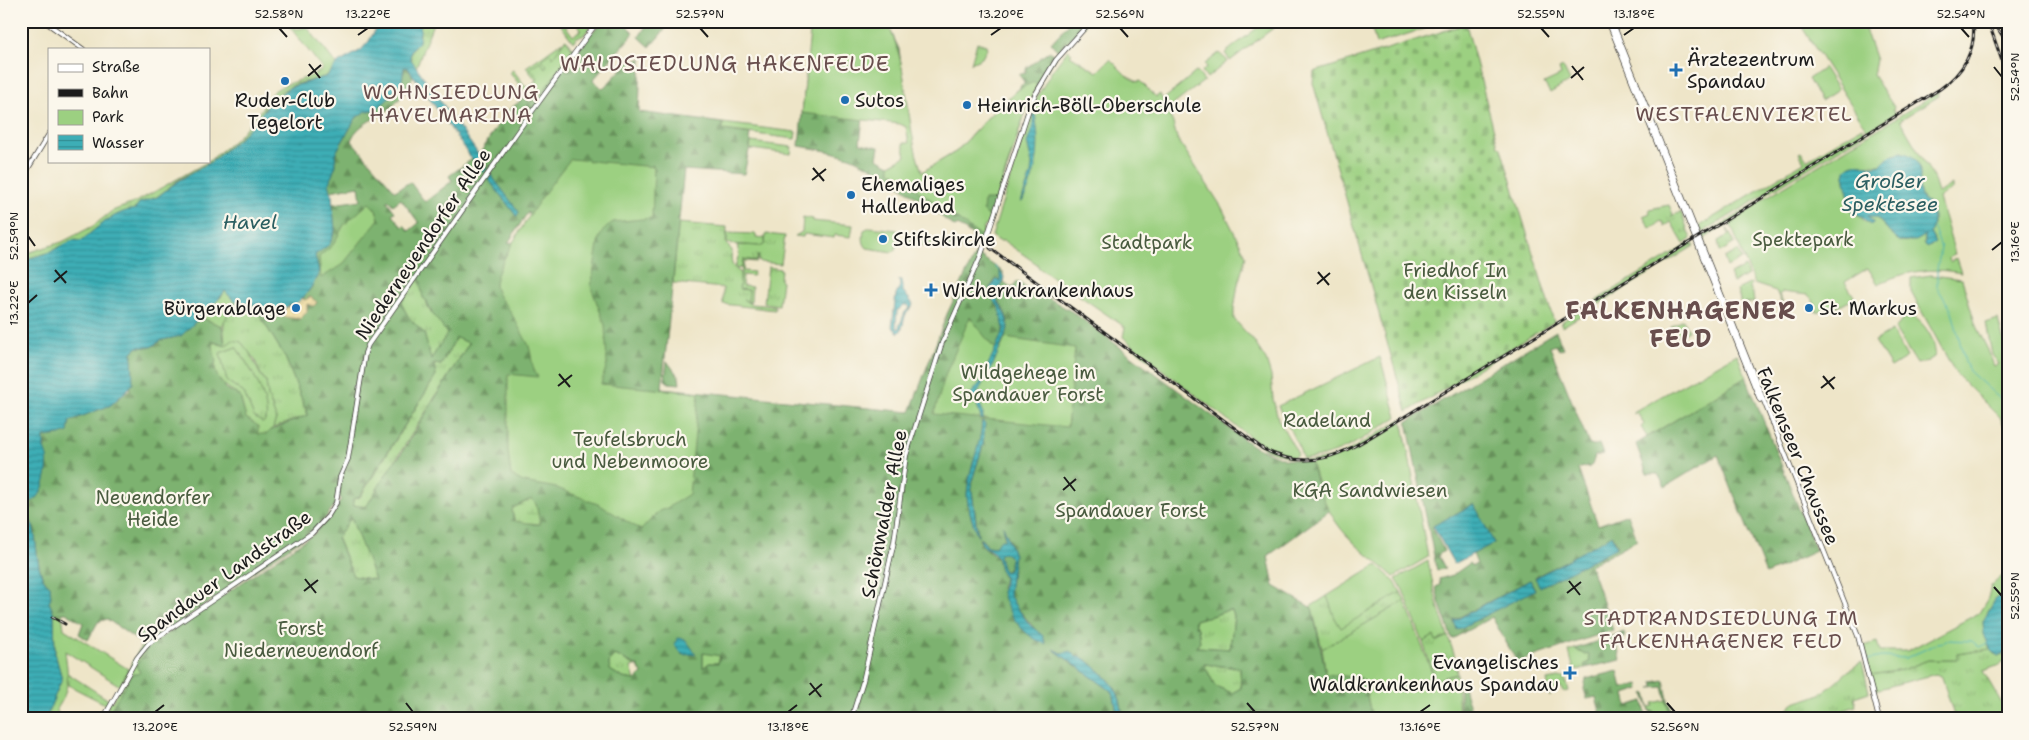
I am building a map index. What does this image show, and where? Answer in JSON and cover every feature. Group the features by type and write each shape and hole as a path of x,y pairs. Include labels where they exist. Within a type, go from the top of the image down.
{"main road":[{"path":"44,21 82,48"},
{"name":"Niederneuendorfer Allee","path":"333,508 340,477 348,459 368,345 497,160 598,21"},
{"name":"Schönwalder Allee","path":"850,719 863,681 894,542 906,456 942,343 982,255 1032,100 1056,60 1091,21"},
{"name":"Falkenseer Chaussee","path":"1608,21 1633,77"},
{"name":"Falkenseer Chaussee","path":"1612,21 1776,437 1859,640 1879,719"},
{"path":"21,180 48,136"},
{"name":"Spandauer Landstraße","path":"103,719 137,658 149,643 312,533 323,523 333,508"}],"green space":[{"path":"285,21 297,29 307,27 337,65 325,77 296,84 281,91 268,102 264,110 261,101 265,101 277,89 316,74 323,69"},
{"path":"421,21 434,21 416,68 411,54 413,48 419,42"},
{"path":"558,21 562,21 573,36 581,29 576,21 586,21 590,27 583,36 577,37 573,42"},
{"name":"Spandauer Forst","path":"604,21 628,21 626,25 634,33 593,80 603,89 631,59 636,61 641,58 639,112 723,123 723,130 750,134 749,140 751,141 744,174 684,170 662,388 910,412 947,314 976,253 1003,272 1003,282 1012,288 1017,281 1033,293 1040,293 1074,313 1253,446 1284,459 1311,461 1316,481 1329,511 1268,556 1274,586 1312,608 1326,673 1361,678 1364,681 1372,719 1286,719 1288,714 1253,711 1251,719 1122,719 1119,696 1107,678 1084,659 1076,657 1069,652 1062,653 1054,650 1110,690 1114,696 1118,719 105,719 132,674 140,672 136,666 150,645 315,533 334,512 341,499 338,495 336,503 319,527 145,646 107,619 98,622 88,640 79,634 83,623 66,613 54,614 49,602 50,586 45,581 39,567 35,533 25,508 28,502 38,497 45,447 44,437 60,435 70,421 111,405 130,389 132,352 138,347 151,347 162,340 181,336 200,317 222,326 225,346 214,342 215,366 226,389 240,396 246,418 269,431 308,415 285,357 253,304 280,310 286,307 282,314 284,316 300,319 308,307 307,304 317,303 310,297 305,300 303,298 311,288 319,272 315,255 333,238 333,204 361,200 359,186 330,191 329,183 336,165 335,154 356,118 364,112 377,109 404,73 404,67 407,67 413,77 399,99 388,110 359,128 351,140 395,191 410,182 425,202 452,181 449,176 472,159 483,172 486,168 479,155 505,113 524,98 532,102 572,47 578,50 591,33","holes":["401,199 419,223 409,231 404,225 402,227 392,214 395,212 388,200 393,205","528,212 614,419 515,242 508,243","1001,275 1002,285 995,290 994,295 1005,312 1008,323 1004,340 997,352 1004,322 1001,310 991,295 990,287 997,279 1000,282","419,277 423,298 427,301 433,314 447,334 431,359 424,333 409,318 401,303","456,338 469,343 366,507 353,505 353,499 359,497 436,376 434,364 441,365","982,421 982,449 971,484 978,534 969,503 971,477 981,436","529,500 536,504 540,524 533,524 513,518 513,508","351,518 375,580 353,576 337,538","1003,531 1006,532 1014,555 1009,594 1015,605 1045,641 1019,626 1001,588 1004,578 997,557 984,547 979,540 980,538 989,547 995,547 1000,541 1005,540","1228,610 1232,611 1234,616 1230,649 1196,647 1200,642 1198,628 1195,626 1194,620","703,653 720,656 718,663 709,663 703,668","615,655 638,666 642,674 635,680 623,678 610,670 610,660","1204,664 1240,668 1241,688 1232,693 1215,686"]},
{"path":"649,21 672,21 650,47 639,37"},
{"path":"811,21 886,21 900,57 912,134 922,172 957,151 990,115 1019,89 1034,82 1037,86 1028,104 996,200 984,200 983,211 991,219 983,229 983,238 890,170 890,165 906,156 903,143 909,143 906,127 900,124 802,113"},
{"path":"886,21 899,49 909,122 863,118 860,143 879,147 877,158 890,165 897,161 917,158 922,172 957,151 990,115 1025,83 1019,75 1026,72 1026,68 1050,51 1056,57 1040,79 1028,104 991,219 983,229 984,236 981,242 958,225 955,227 880,172 852,158 799,146 807,62"},
{"path":"1071,21 1089,21 1058,51 1051,43"},
{"path":"1266,21 1279,21 1280,23 1230,61 1225,53"},
{"path":"1370,21 1449,21 1376,44"},
{"path":"1798,21 1862,21 1876,60 1873,75 1894,107 1893,109 1896,114 1868,131"},
{"name":"Friedhof In den Kisseln","path":"1466,24 1498,146 1501,148 1554,322 1407,412 1313,83 1314,72"},
{"path":"566,39 572,47 532,102 510,72 513,70 526,87 530,87 536,80 526,67"},
{"path":"566,39 573,50 535,102 528,92 538,78 530,68 540,61 545,68 547,65 541,59 550,53 553,57"},
{"path":"977,42 986,45 987,48 982,58 971,63"},
{"name":"Stadtpark","path":"1068,50 1072,53 1070,55 1097,72 1110,59 1128,77 1138,82 1140,81 1156,97 1160,94 1173,123 1177,138 1221,206 1246,256 1238,284 1234,319 1253,340 1266,360 1271,376 1273,399 1278,419 1298,454 1292,458 1267,450 1147,358 1123,337 1125,327 1039,268 1037,264 1004,241 999,241 992,236 1034,102 1052,71"},
{"path":"1219,53 1228,61 1207,78 1202,71 1207,67 1205,64"},
{"path":"1563,67 1570,81 1550,93 1544,83 1561,75 1559,69"},
{"path":"1824,68 1838,90 1821,101 1808,79"},
{"path":"1197,71 1204,81 1169,108 1164,99"},
{"path":"319,74 325,78 288,88 242,136 211,162 178,180 157,197 139,203 136,209 113,217 81,241 73,240 50,252 21,261 21,252 24,254 62,242 93,226 112,211 136,202 210,162 237,138 275,93"},
{"name":"Spektepark","path":"1938,92 1939,96 1900,120 1933,177 1938,193 1952,184 1952,189 1939,198 1955,254 1949,258 1950,262 1956,258 1961,273 1940,270 1919,271 1898,276 1878,284 1868,268 1845,282 1855,298 1842,305 1816,312 1813,300 1808,295 1781,292 1779,295 1788,313 1786,313 1776,291 1754,284 1731,225 1726,225 1705,238 1705,241 1703,236","holes":["1901,152 1912,157 1919,171 1920,194 1923,199 1930,203 1932,211 1933,222 1930,233 1934,240 1928,246 1924,243 1925,235 1912,241 1898,241 1876,217 1868,215 1873,221 1865,222 1858,214 1852,213 1854,208 1848,194 1844,176 1853,165 1881,165 1891,155"]},
{"path":"723,123 796,132 795,139 723,130"},
{"path":"1862,127 1866,133 1702,233 1699,226 1804,162 1799,153 1801,152 1807,160"},
{"path":"751,142 792,147 791,154 750,149"},
{"name":"Teufelsbruch und Nebenmoore","path":"571,159 654,167 652,218 613,222 604,229 599,238 591,287 605,325 607,364 601,384 699,393 689,494 659,511 641,530 600,505 557,488 523,482 511,475 508,451 508,374 538,377 535,373 527,342 496,289 497,274 514,240 552,182"},
{"path":"369,203 376,210 379,219 343,264 321,278 319,257 333,245 344,225"},
{"path":"1669,205 1673,214 1671,216 1681,212 1691,239 1684,244 1671,222 1664,227 1664,223 1660,221 1656,226 1650,228 1643,216 1650,213 1649,209"},
{"path":"803,217 813,219 813,221 853,225 851,237 835,235 834,238 804,234 803,237 795,236 802,232"},
{"path":"678,223 727,227 726,244 732,250 731,260 733,265 740,272 740,289 749,290 748,301 750,303 743,299 750,304 775,306 775,310 723,304 723,288 673,283"},
{"path":"870,227 897,230 896,250 892,252 867,248 863,237 864,230"},
{"path":"1727,228 1735,243 1720,252 1718,241 1729,235"},
{"path":"727,233 756,234 756,237 765,238 765,244 761,246 730,244 727,243"},
{"path":"766,234 785,236 781,264 759,262 758,254 757,261 743,259 742,268 737,269 735,267 739,254 737,245 762,246 765,244"},
{"path":"901,239 963,245 964,249 900,243"},
{"path":"1692,242 1694,246 1562,327 1561,322"},
{"path":"1738,251 1742,259 1727,267 1724,258"},
{"path":"743,259 757,261 744,261 743,271 754,272 753,276 743,275 742,286 752,287 751,302 748,302 749,290 739,289"},
{"path":"768,267 781,269 780,280 782,281 779,305 764,303"},
{"path":"1745,267 1748,275 1733,283 1730,274"},
{"path":"1931,275 1962,279 1976,326 1994,366 1999,364 1992,355 1986,323 1998,319 2008,358 2008,364 2002,368 2008,376 2008,435 2000,418 1956,374 1911,292 1911,278"},
{"path":"419,276 429,310 439,320 447,334 431,360 424,333 409,318 401,303"},
{"path":"1751,283 1750,289 1753,294 1754,303 1745,302 1742,306 1737,290"},
{"path":"225,291 236,303 231,308 222,326 200,317 222,296"},
{"path":"234,301 253,304 285,357 308,415 273,428 276,419 268,396 266,382 255,360 241,342 225,346 225,318 236,303"},
{"name":"Wildgehege im Spandauer Forst","path":"970,317 992,346 1000,350 1005,338 1075,348 1067,427 934,414 946,373"},
{"path":"1913,317 1922,323 1930,334 1935,352 1934,357 1928,361 1917,364 1895,329 1903,319"},
{"path":"1683,320 1688,331 1676,337 1671,327"},
{"path":"1556,331 1563,348 1559,350 1556,345 1550,347 1589,444 1592,446 1599,444 1603,454 1595,456 1592,465 1588,468 1587,466 1578,469 1598,525 1628,514 1637,540 1590,565 1613,630 1517,662 1492,617 1452,639 1439,602 1436,587 1440,585 1439,579 1453,575 1470,563 1472,566 1477,564 1473,554 1494,543 1473,504 1432,527 1444,551 1438,555 1445,568 1437,571 1407,422","holes":["1613,536 1617,547 1540,586 1535,577","1530,580 1535,589 1454,623 1454,620"]},
{"path":"1892,331 1907,357 1891,367 1875,341"},
{"path":"456,337 469,343 366,507 353,506 353,499 360,497 436,376 434,364 441,365"},
{"path":"233,340 241,342 266,382 268,396 276,419 273,428 267,434 258,434 258,426 246,418 240,396 221,382 218,377 213,342 225,346","holes":["236,347 262,392 266,411 266,420 263,423 254,417 244,393 227,381 220,353"]},
{"path":"236,347 262,392 266,411 266,420 263,423 254,417 244,393 227,381 220,353"},
{"path":"1737,354 1746,377 1647,437 1641,427 1644,424 1637,412 1634,414 1633,412"},
{"name":"Radeland","path":"1380,357 1397,417 1341,450 1303,459 1278,406"},
{"path":"667,361 679,377 680,384 669,383 665,380"},
{"path":"1746,377 1816,551 1766,574 1718,455 1665,487 1658,474 1647,474 1636,444"},
{"name":"KGA Sandwiesen","path":"1402,419 1428,557 1394,577 1355,544 1336,522 1321,492 1311,461 1331,458 1345,453"},
{"path":"532,499 536,504 540,524 515,521 512,512 513,508"},
{"path":"351,517 376,580 353,576 337,537"},
{"path":"1004,552 1011,558 1009,570 1005,572 998,555"},
{"path":"1428,561 1437,603 1448,636 1436,641 1434,636 1423,642 1403,590 1396,579"},
{"path":"1377,565 1395,582 1401,592 1341,628 1327,596"},
{"path":"2008,571 2008,580 2003,594 1995,600 1983,621 1984,633 1990,649 1957,654 1957,660 1928,660 1902,670 1870,675 1864,646 1877,642 1880,651 1907,651 1979,613 1988,598 1991,586"},
{"path":"1401,592 1405,601 1322,649 1312,608 1310,607 1327,596 1335,618 1341,627"},
{"path":"1405,601 1435,680 1457,674 1459,719 1372,719 1364,681 1361,678 1326,674 1322,649"},
{"path":"1228,610 1232,611 1234,616 1230,649 1196,647 1200,642 1198,628 1195,626 1194,620"},
{"path":"62,613 64,629 128,669 120,686 65,651 67,681 65,694 57,709 59,719 50,719 47,713 62,679 55,653 54,614"},
{"path":"1624,632 1625,638 1623,638 1622,634 1614,637 1621,660 1585,668 1584,665 1590,661 1588,654 1585,655 1575,649"},
{"path":"1434,636 1437,641 1448,636 1454,654 1457,674 1435,680 1423,642"},
{"path":"142,644 147,647 140,672 105,719 101,719 109,706 68,685 67,673 112,702"},
{"path":"1575,649 1585,655 1588,654 1590,661 1584,665 1585,668 1574,671 1569,651"},
{"path":"1990,649 1994,654 2002,656 2008,649 2008,659 1997,666 1983,671 2008,714 2008,719 1955,719 1942,677 1936,674 1875,690 1870,675 1902,670 1928,660 1956,660 1957,654"},
{"path":"703,653 720,655 718,663 709,663 703,668"},
{"path":"615,655 636,666 631,667 635,680 623,678 610,670 611,658"},
{"path":"1862,662 1869,692 1854,697 1856,706 1839,712 1842,716 1839,719 1805,719 1810,717 1802,716 1775,719 1797,702 1825,691 1851,668"},
{"path":"1204,664 1240,668 1241,688 1232,693 1215,686"},
{"path":"1618,671 1622,688 1639,684 1640,689 1625,694 1628,706 1643,701 1647,719 1605,719 1601,715 1596,697 1587,699 1584,689 1586,679"},
{"path":"1565,677 1569,691 1565,692 1561,687 1556,687 1555,692 1550,692 1550,697 1547,680"},
{"path":"1664,680 1668,700 1675,719 1653,719 1650,711 1669,711 1663,687 1651,688 1654,687 1653,682"},
{"path":"1464,687 1473,719 1460,719 1460,688"},
{"path":"1646,693 1650,710 1644,694"},
{"path":"1666,700 1669,711 1654,715 1649,707 1654,706 1653,703"},
{"path":"1253,711 1288,714 1286,719 1251,719"}],"sand":[{"name":"Bürgerablage","path":"310,297 317,302 314,306 307,304 307,312 300,319 284,317 282,314 286,307 294,305 301,298 305,300"}],"water":[{"name":"Havel","path":"380,21 421,21 419,42 411,50 410,58 479,155 486,168 484,173 472,159 408,68 404,67 402,81 388,99 377,109 364,112 356,118 335,154 336,165 329,183 335,230 330,244 315,255 319,272 312,286 302,299 294,305 280,310 234,301 225,291 181,336 162,340 151,347 138,347 132,352 133,384 111,405 70,421 68,432 44,437 44,449 47,459 45,481 40,494 25,508 35,533 39,567 45,581 50,586 51,597 49,602 54,614 55,653 62,679 48,713 50,719 21,719 21,261 50,252 73,240 81,241 113,217 135,209 139,203 157,197 178,181 211,162 242,136 271,102 288,88 327,76 338,63 361,50 369,41"},
{"path":"1035,114 1038,137 1037,159 1032,181 1021,202 1031,174 1032,164 1027,143 1033,127 1033,115"},
{"name":"Großer Spektesee","path":"1901,152 1912,156 1918,162 1920,194 1923,199 1930,203 1933,222 1930,233 1935,243 1928,247 1925,245 1925,235 1915,241 1898,241 1877,218 1867,216 1874,222 1871,225 1858,214 1851,213 1854,209 1847,191 1845,177 1849,167 1854,164 1881,165 1891,155"},
{"path":"491,175 519,212 517,217 488,179"},
{"path":"1000,271 1004,277 1002,285 995,290 994,295 1006,316 1008,329 993,365 978,392 978,400 983,411 983,420 981,419 976,401 969,396 980,383 1004,329 999,307 993,300 990,289 997,279 1000,282"},
{"path":"899,279 902,280 903,291 913,304 906,314 899,333 892,327 896,294 900,286","holes":["904,305 908,305 910,308 905,312 898,329 896,327 897,311"]},
{"path":"982,421 985,424 983,445 971,484 978,537 969,509 967,493 970,474 980,439"},
{"path":"1474,504 1494,543 1454,564 1433,526"},
{"path":"1003,525 1014,555 1009,594 1030,625 1043,636 1046,644 1024,631 1008,609 1002,593 1004,577 999,568 997,557 982,544 980,538 987,546 995,547 999,541 1005,539","holes":["1004,552 1011,558 1009,570 1005,572 999,555"]},
{"path":"1612,535 1617,547 1540,587 1535,578"},
{"path":"1530,580 1535,590 1457,630 1454,621"},
{"path":"2008,580 2008,649 2003,655 1998,656 1991,651 1984,634 1983,622 1995,600 2003,594"},
{"path":"678,638 685,639 696,654 683,655 674,644"},
{"path":"1053,649 1062,653 1070,651 1076,657 1084,659 1112,684 1121,703 1122,719 1118,719 1114,696 1110,690"}],"waterway":[{"path":"1933,226 1941,248 1937,269 1937,287 1952,311 1965,362 1969,371 2008,406"},
{"path":"995,266 999,271"},
{"path":"1867,660 1881,657 1906,658 1946,640 1972,641 1979,647 1988,643"}],"railway":[{"path":"990,248 1263,449 1283,457 1302,460 1320,459 1353,447 1404,417 1940,89 1955,76 1967,60 1973,42 1973,21"},
{"path":"1988,21 2008,78"},
{"path":"2001,21 2008,31"},
{"path":"1994,23 2008,44"},
{"path":"52,617 65,624"}],"place":[{"name":"Ärztezentrum Spandau","path":"1676,70"},
{"name":"Ruder-Club Tegelort","path":"285,81"},
{"name":"Sutos","path":"845,100"},
{"name":"Heinrich-Böll-Oberschule","path":"967,105"},
{"name":"Ehemaliges Hallenbad","path":"851,195"},
{"name":"Stiftskirche","path":"883,239"},
{"name":"Wichernkrankenhaus","path":"931,290"},
{"name":"Bürgerablage","path":"296,308"},
{"name":"St. Markus","path":"1809,308"},
{"name":"Evangelisches Waldkrankenhaus Spandau","path":"1570,673"}],"district":[{"name":"WALDSIEDLUNG HAKENFELDE","path":"725,64"},
{"name":"WOHNSIEDLUNG HAVELMARINA","path":"451,104"},
{"name":"WESTFALENVIERTEL","path":"1744,114"},
{"name":"FALKENHAGENER FELD","path":"1681,325"},
{"name":"STADTRANDSIEDLUNG IM FALKENHAGENER FELD","path":"1721,630"}],"park label":[{"name":"Neuendorfer Heide","path":"153,508"},
{"name":"Forst Niederneuendorf","path":"301,639"}]}
